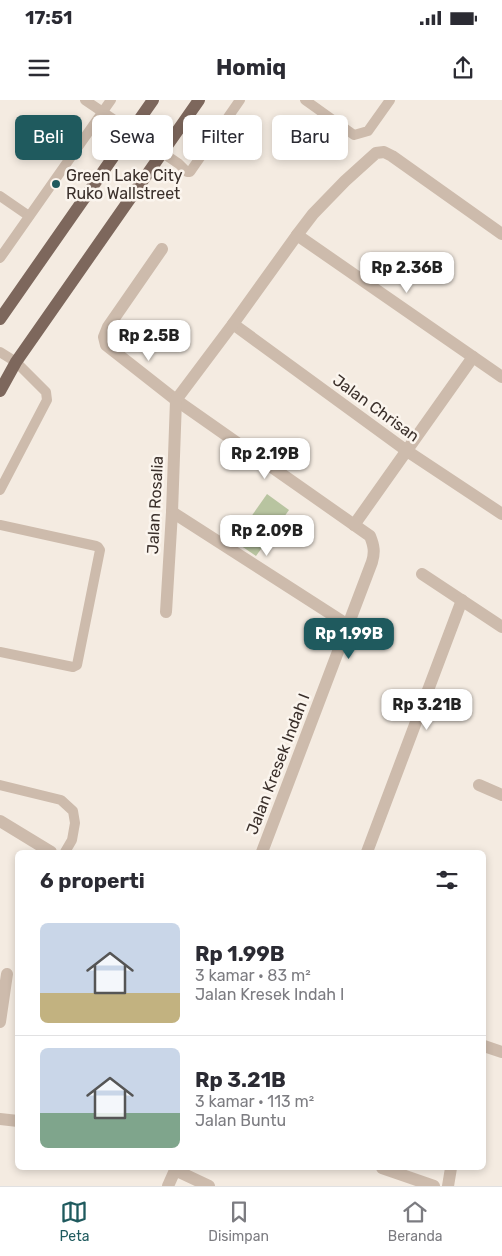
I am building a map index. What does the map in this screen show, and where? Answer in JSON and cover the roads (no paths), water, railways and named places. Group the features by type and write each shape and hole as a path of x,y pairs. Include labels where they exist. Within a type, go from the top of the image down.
{"main road":[{"path":"143,115 153,100"},
{"path":"173,136 199,100"},
{"path":"0,320 111,160"},
{"path":"0,391 16,362 156,160"}],"street":[{"path":"176,400 314,214 345,181 376,153 384,152 392,156 502,234"},
{"path":"297,235 502,377"},
{"name":"Jalan Kresek Indah I","path":"162,249 108,327 104,337 106,345 176,400 370,536 373,544 374,554 263,850"},
{"name":"Jalan Chrisan","path":"233,324 407,451 502,514"},
{"path":"354,525 474,357"},
{"name":"Jalan Rosalia","path":"166,612 176,400"},
{"path":"172,512 348,624"},
{"path":"422,574 502,627"},
{"path":"368,850 462,600"},
{"path":"479,785 502,795"},
{"path":"0,822 48,850"},
{"path":"0,1022 8,974"},
{"path":"486,1047 502,1052"},
{"path":"0,1119 15,1121"},
{"path":"168,1186 176,1170"},
{"path":"178,1170 209,1186"},
{"path":"388,1170 434,1186"},
{"path":"448,1186 451,1170"}],"lane":[{"path":"84,100 106,115"},
{"path":"0,258 111,100"},
{"path":"172,160 187,172 190,172 240,100"},
{"path":"305,100 354,135 368,131 390,100"},
{"path":"0,196 29,216"},
{"path":"0,352 16,362 46,392 47,400 0,490"},
{"path":"0,526 96,546 100,550 77,665 74,667 0,652"},
{"path":"0,785 61,800 73,811 75,822 72,840 66,850"}],"place":[{"name":"Green Lake City Ruko Wallstreet","path":"56,184"}]}
